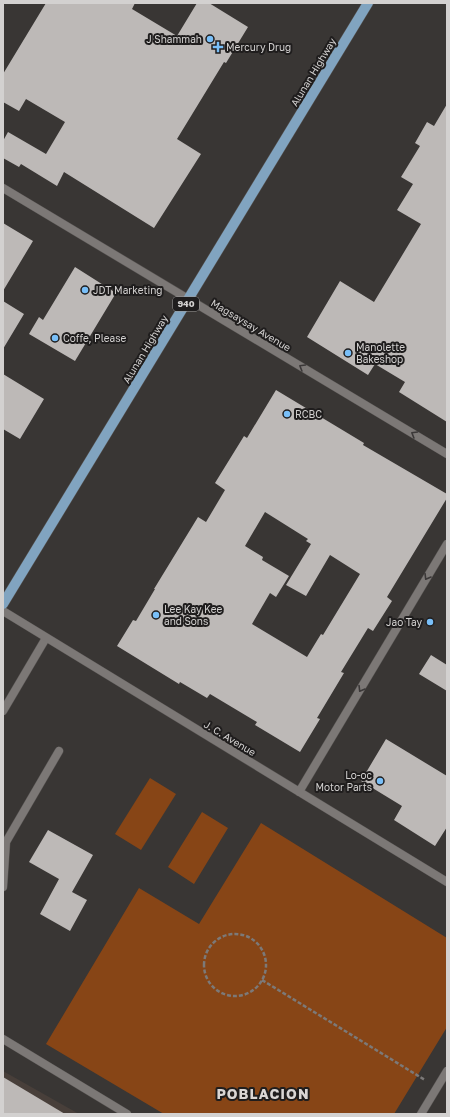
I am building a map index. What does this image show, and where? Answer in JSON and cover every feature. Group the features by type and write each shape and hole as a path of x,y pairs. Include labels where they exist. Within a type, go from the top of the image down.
{"main road":[{"name":"Alunan Highway","path":"3,604 368,3"}],"street":[{"name":"Magsaysay Avenue","path":"3,188 447,454"},
{"path":"299,792 447,544"},
{"name":"J. C. Avenue","path":"3,611 447,882"},
{"path":"3,711 46,638"},
{"path":"3,887 5,841 59,751"},
{"path":"3,1039 127,1114"},
{"path":"421,1114 447,1071"}],"path":[{"path":"235,934 248,936 258,944 264,955 266,968 262,980 254,990 242,995 229,995 218,990 209,980 205,968 206,955 212,944 222,936 235,934"},
{"path":"262,980 437,1088"}],"shaded area":[{"path":"150,778 176,794 141,850 115,834"},
{"path":"202,812 228,828 194,884 168,867"},
{"path":"261,823 447,938 447,1027 394,1114 164,1114 46,1044 139,888 199,924"},
{"path":"3,1071 79,1114 3,1114"}],"building":[{"path":"46,3 135,3 132,9 177,36 197,3 209,3 248,27 226,63 224,62 177,139 201,154 154,228 64,172 57,186 21,164 19,167 3,158 3,141 8,132 46,154 65,122 26,99 19,111 3,102 3,74"},
{"path":"447,104 447,422 399,392 405,382 375,364 368,375 307,337 340,281 374,302 421,224 397,210 413,184 401,177 420,146 415,143 427,122 434,126"},
{"path":"3,223 33,241 3,291"},
{"path":"75,267 116,293 75,361 29,334 39,317 43,320"},
{"path":"3,301 24,314 3,349"},
{"path":"3,374 44,399 20,439 3,429"},
{"path":"276,390 364,443 363,445 447,494 447,498 387,597 392,601 373,631 368,628 341,672 344,673 317,718 320,719 300,752 255,725 257,722 210,694 207,698 180,682 179,684 117,646 133,620 136,621 198,517 206,522 225,490 215,483 244,436 247,438","holes":["265,512 308,539 306,541 311,544 286,585 306,596 330,555 360,574 323,635 321,634 307,657 252,624 270,593 276,597 289,576 262,560 263,557 245,546"]},
{"path":"431,655 447,665 447,691 419,674"},
{"path":"386,739 447,776 447,827 435,846 394,820 402,806 361,781"},
{"path":"48,830 93,855 72,892 87,900 70,931 40,914 59,879 29,862"},
{"path":"3,1077 65,1114 3,1114"}],"place":[{"name":"J Shammah","path":"210,39"},
{"name":"Mercury Drug","path":"218,47"},
{"name":"JDT Marketing","path":"85,290"},
{"name":"Coffe, Please","path":"55,338"},
{"name":"Manolette Bakeshop","path":"348,353"},
{"name":"RCBC","path":"287,414"},
{"name":"Lee Kay Kee and Sons","path":"156,615"},
{"name":"Jao Tay","path":"430,622"},
{"name":"Lo-oc Motor Parts","path":"380,781"}],"district":[{"name":"POBLACION","path":"263,1094"}]}
